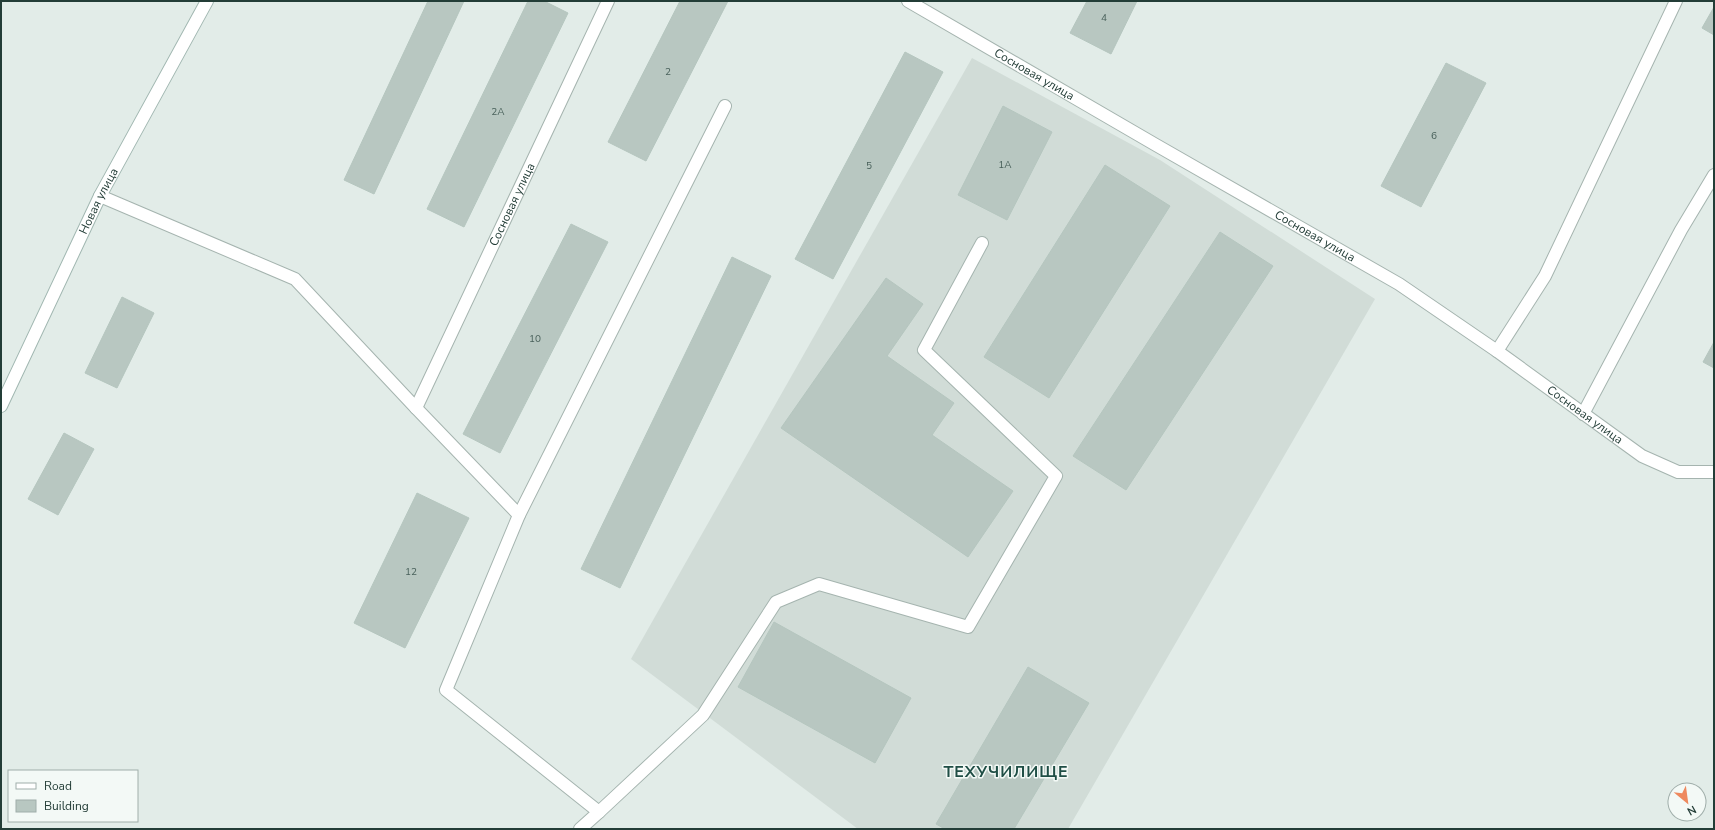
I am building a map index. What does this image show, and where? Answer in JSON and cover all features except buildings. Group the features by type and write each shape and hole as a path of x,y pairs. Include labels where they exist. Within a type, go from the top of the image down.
{"street":[{"name":"Сосновая улица","path":"416,408 608,1"},
{"name":"Сосновая улица","path":"908,1 1399,284 1497,351 1642,456 1678,472 1714,472"},
{"path":"1497,351 1544,276 1676,1"},
{"name":"Новая улица","path":"1,406 100,196 206,2"},
{"path":"599,812 446,690 519,515 725,106"},
{"path":"1584,414 1681,230 1714,175"},
{"path":"100,196 295,279 519,515"},
{"path":"580,829 703,715 776,602 819,584 968,628 1056,476 924,350 982,243"}],"shaded area":[{"path":"972,58 1160,160 1375,299 1068,829 858,829 631,659"}],"district":[{"name":"ТЕХУЧИЛИЩЕ","path":"1006,771"}]}
